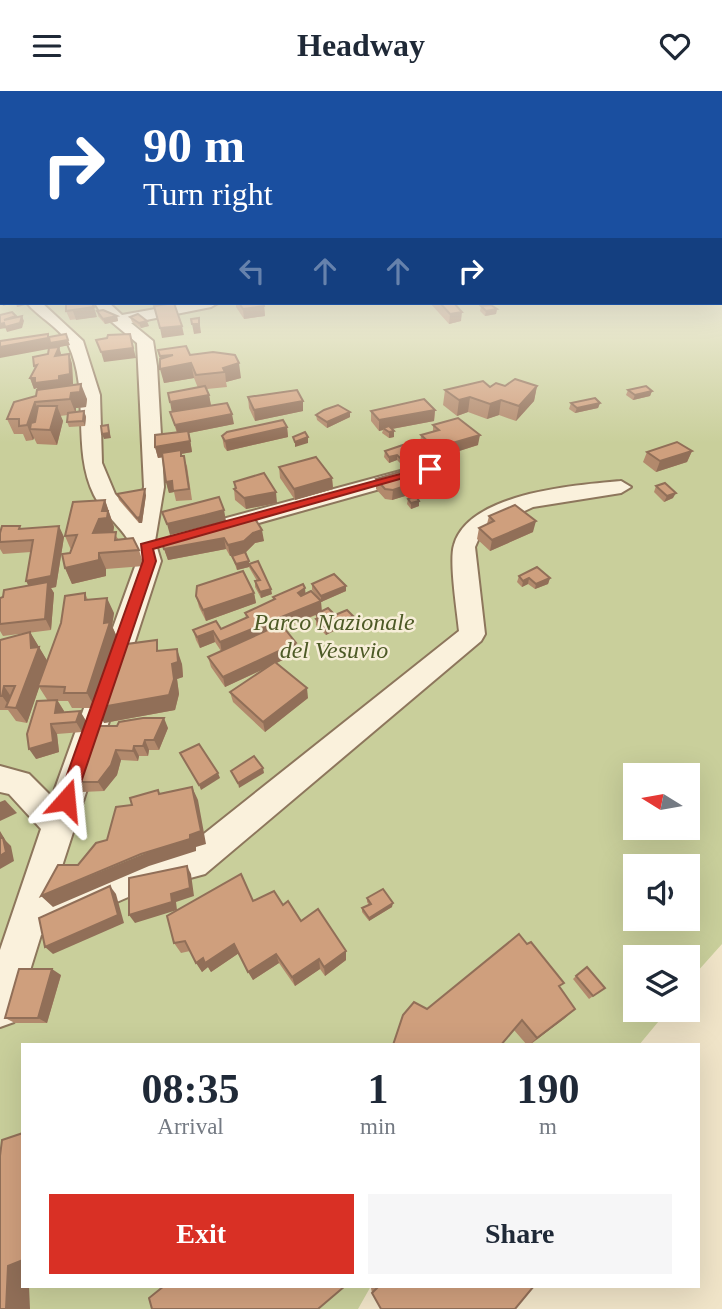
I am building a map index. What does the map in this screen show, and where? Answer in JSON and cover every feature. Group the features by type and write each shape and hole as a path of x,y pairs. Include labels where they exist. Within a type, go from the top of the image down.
{"street":[{"path":"62,329 75,341 90,394 92,464 105,496 145,544"},
{"path":"0,1008 58,825 149,561 145,544 154,487 149,366 145,341 131,329"},
{"path":"197,533 430,469"},
{"path":"25,924 140,875 193,863 472,634 464,547 472,527 528,502 564,492 621,487"},
{"path":"145,544 172,540"},
{"path":"0,779 18,783 58,825"}],"green space":[{"name":"Parco Nazionale del Vesuvio","path":"0,329 722,329 722,944 700,969 700,945 623,945 623,1022 658,1022 641,1043 21,1043 21,1288 370,1288 358,1309 0,1309"}],"building":[{"path":"48,334 48,338 0,347 0,341"},
{"path":"66,334 68,340 50,343 49,337"},
{"path":"130,334 133,348 101,352 96,340 107,338 108,335"},
{"path":"186,346 190,355 213,352 235,355 239,363 223,368 225,372 196,375 191,363 160,369 160,359 173,355 160,356 158,350"},
{"path":"59,347 55,356 69,354 70,374 59,376 59,380 35,383 35,378 30,378 37,365 34,366 33,357 48,354 49,348"},
{"path":"515,379 537,386 519,406 501,400 490,404 470,397 459,400 445,390 483,381 490,387 496,383 505,386"},
{"path":"81,384 80,392 71,393 70,399 35,402 27,425 19,426 19,419 7,419 14,402 36,396 37,390"},
{"path":"205,386 209,395 170,402 168,393"},
{"path":"646,386 652,391 635,395 628,390"},
{"path":"297,390 303,401 254,410 248,397"},
{"path":"595,398 600,403 577,408 571,403"},
{"path":"424,399 435,410 379,420 371,411"},
{"path":"227,403 232,414 175,425 170,412"},
{"path":"338,405 350,412 327,422 316,415 324,410"},
{"path":"38,406 57,406 50,430 30,429 31,423 35,422"},
{"path":"84,411 83,421 67,422 68,413"},
{"path":"458,418 480,435 435,448 421,435 439,430 433,425"},
{"path":"283,420 287,427 225,441 222,436 227,432"},
{"path":"108,425 109,433 102,434 101,426"},
{"path":"389,426 394,431 389,432 383,428"},
{"path":"188,431 190,441 155,447 155,435"},
{"path":"305,432 308,437 295,442 293,437"},
{"path":"677,442 692,451 660,461 647,452"},
{"path":"403,445 422,462 409,466 397,455 389,457 385,451"},
{"path":"181,450 189,489 173,491 172,481 166,482 162,453"},
{"path":"316,457 332,478 294,489 279,467"},
{"path":"422,465 438,480 430,483 426,479 393,490 385,489 376,479"},
{"path":"264,473 276,492 244,498 234,489 234,482"},
{"path":"665,483 676,493 667,496 656,486"},
{"path":"145,489 140,517 137,518 117,494"},
{"path":"416,496 419,501 411,503 408,499"},
{"path":"219,497 224,510 167,524 162,512"},
{"path":"105,500 102,511 108,511 107,518 99,519 93,533 116,532 115,540 133,538 139,550 99,553 99,560 65,568 62,554 70,553 77,535 65,536 73,502"},
{"path":"515,505 536,521 492,540 479,528 494,521 489,516"},
{"path":"254,517 262,530 253,533 244,541 228,545 224,538 164,549 161,540"},
{"path":"2,526 20,526 19,529 59,526 51,576 26,581 33,540 0,542"},
{"path":"245,552 249,561 236,564 232,556"},
{"path":"258,561 271,589 260,592 255,581 260,580 249,564"},
{"path":"537,567 550,578 536,584 529,578 523,581 519,576"},
{"path":"243,571 254,593 203,610 196,596 197,586"},
{"path":"334,574 346,586 321,596 312,584"},
{"path":"48,582 45,619 0,624 0,598 3,597 4,590"},
{"path":"303,584 305,588 298,593 301,596 311,591 321,601 220,642 213,631 197,637 193,630 216,621 221,629 248,617 245,613 275,599 273,597"},
{"path":"85,593 85,600 107,598 104,623 110,622 87,693 64,693 65,687 38,686 61,623 65,596"},
{"path":"328,608 335,615 347,610 353,616 325,629 316,619 319,618 316,614"},
{"path":"281,624 296,643 223,677 208,657"},
{"path":"30,632 31,648 39,647 16,708 6,707 15,686 4,686 0,696 0,640"},
{"path":"157,640 157,651 177,649 178,662 172,664 174,679 169,695 96,708 111,663 112,646"},
{"path":"275,662 307,688 263,722 230,692"},
{"path":"57,700 55,713 80,711 76,722 51,724 53,742 29,749 27,734 37,701"},
{"path":"164,718 154,740 145,740 143,746 134,746 133,751 116,750 111,765 98,782 76,782 94,726 117,726 119,722"},
{"path":"199,744 218,773 199,785 180,753"},
{"path":"254,756 263,768 238,783 231,771"},
{"path":"192,787 201,831 190,835 190,839 141,854 41,896 58,865 78,865 96,843 107,840 116,807 132,805 130,798 158,790 159,794"},
{"path":"0,838 3,838 6,852 0,856"},
{"path":"187,866 190,888 171,894 172,902 129,915 129,878"},
{"path":"241,874 253,901 274,891 283,905 288,901 301,921 318,909 346,951 324,967 319,959 292,977 276,954 248,972 234,944 205,963 203,958 196,963 185,941 174,943 167,916"},
{"path":"110,886 118,915 45,947 39,918"},
{"path":"383,889 393,903 369,918 362,908 371,904 367,898"},
{"path":"519,934 527,944 531,942 564,983 559,986 575,1009 537,1038 522,1020 503,1043 394,1043 403,1015 414,1002 427,1009"},
{"path":"587,967 605,988 593,996 576,976"},
{"path":"19,969 52,969 38,1018 5,1018"},
{"path":"21,1134 21,1261 8,1266 6,1309 0,1309 2,1140"},
{"path":"162,1288 343,1288 318,1309 152,1309 149,1298"},
{"path":"377,1288 532,1288 515,1309 381,1309 372,1293"}],"route":[{"path":"66,800 149,561 146,547 430,469"}]}
